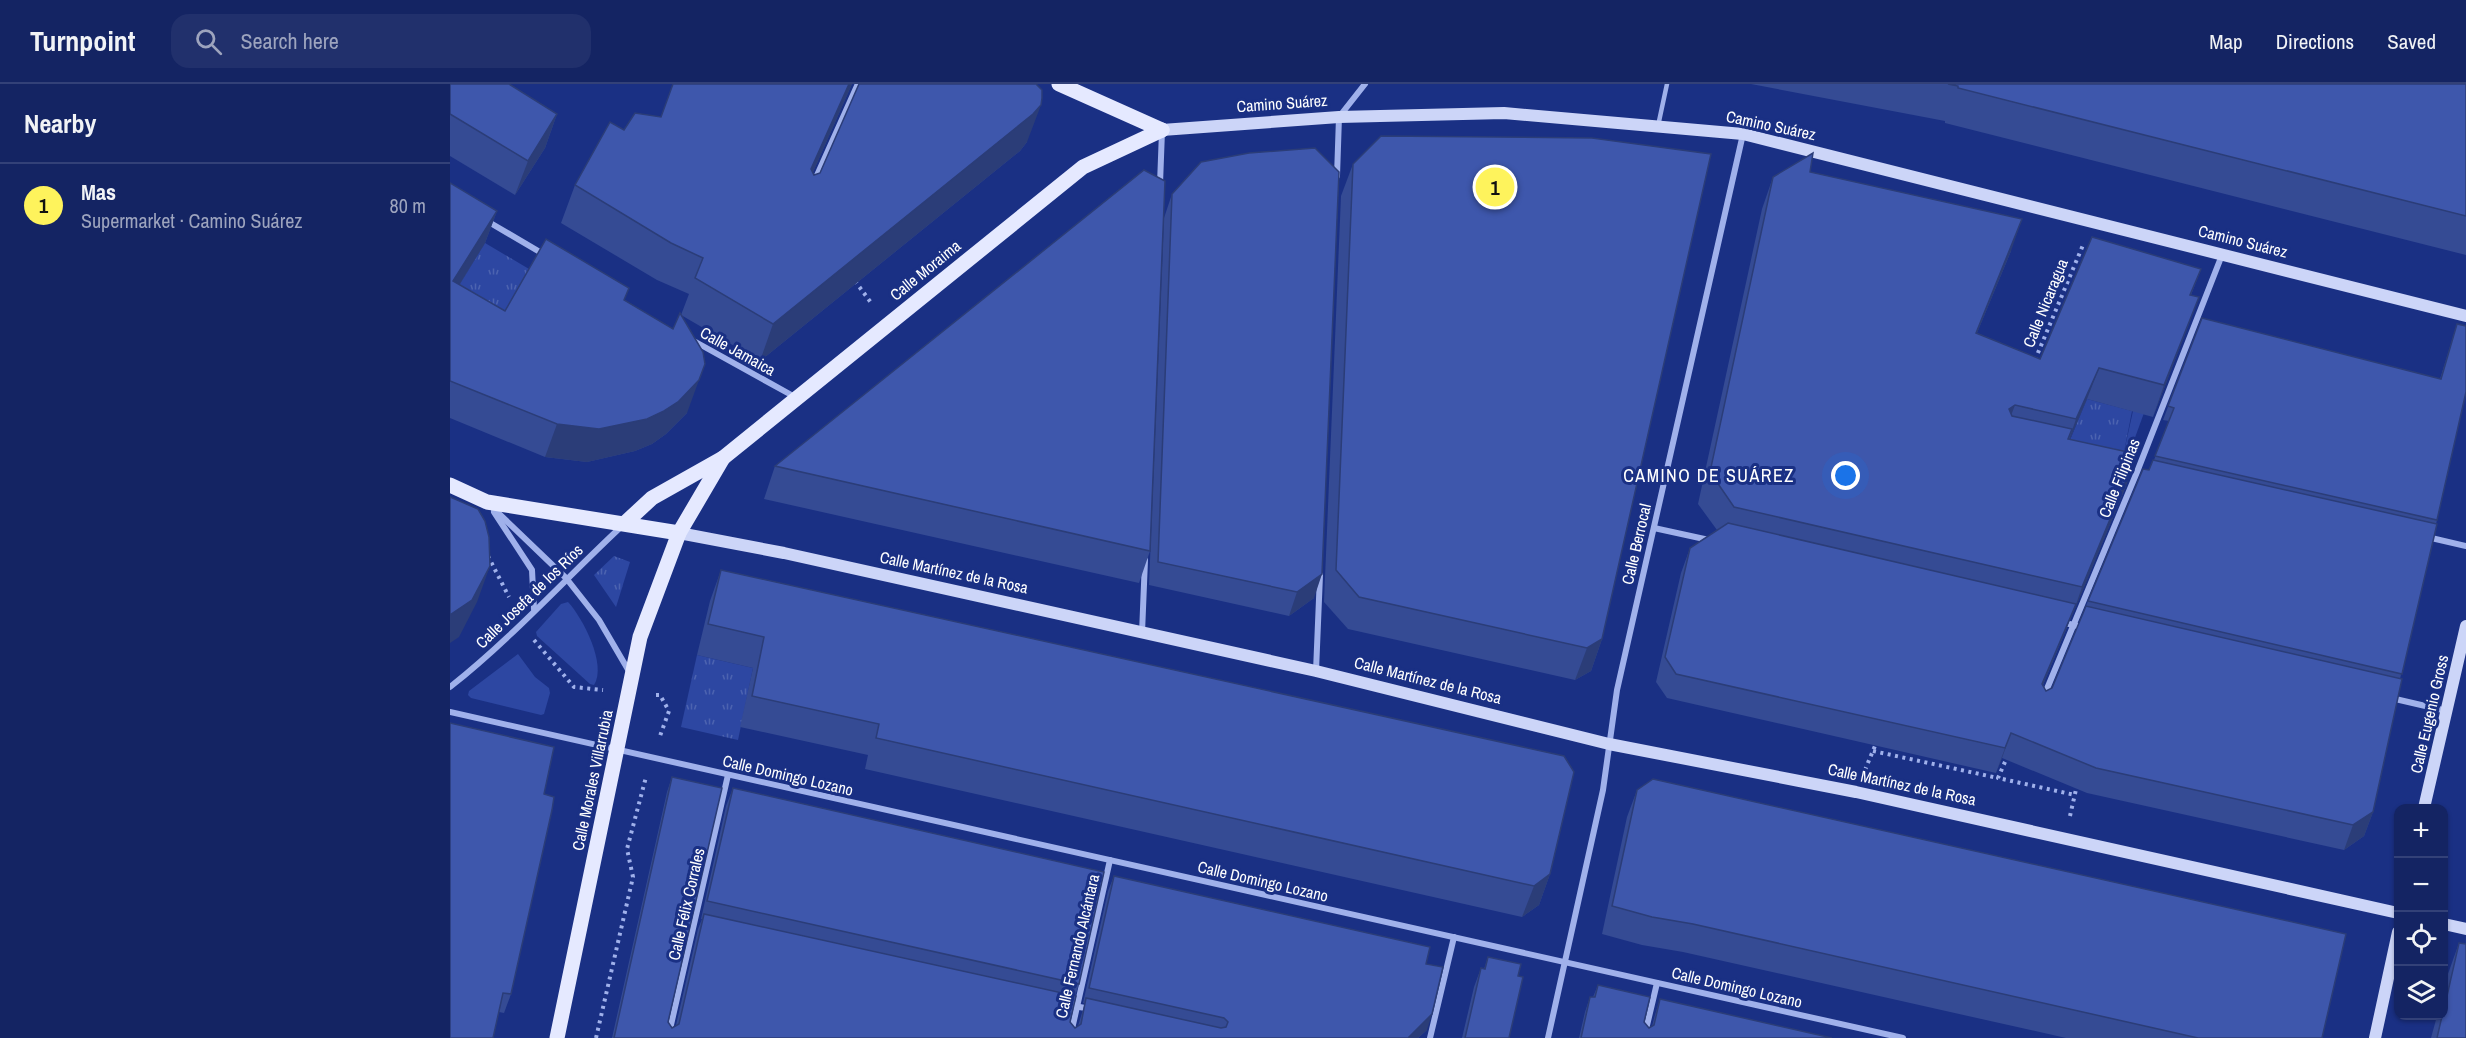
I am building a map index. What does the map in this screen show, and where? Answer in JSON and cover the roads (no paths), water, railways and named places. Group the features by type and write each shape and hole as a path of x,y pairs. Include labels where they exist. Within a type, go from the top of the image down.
{"main road":[{"name":"Camino Suárez","path":"1059,84 1162,130 1339,117 1504,113 1743,134 2466,316"},
{"name":"Calle Moraima","path":"625,523 652,498 723,458 1083,167 1162,130"},
{"name":"Calle Moraima","path":"679,533 723,458"},
{"name":"Calle Martínez de la Rosa","path":"450,485 487,502 625,523 784,553 1316,671 1609,744 1856,792 2394,912"},
{"name":"Calle Morales Villarrubia","path":"556,1038 640,638 679,533"},
{"name":"Calle Eugenio Gross","path":"2425,804 2466,626"},
{"path":"2448,925 2466,929"},
{"path":"2375,1038 2394,950"}],"street":[{"path":"1336,188 1339,117 1365,84"},
{"path":"1160,190 1162,130"},
{"name":"Calle Berrocal","path":"1548,1038 1603,790 1617,690 1743,134"},
{"path":"481,217 553,259"},
{"name":"Calle Filipinas","path":"2042,700 2137,472 2222,254"},
{"name":"Calle Jamaica","path":"688,338 796,398"},
{"path":"2125,470 2148,475"},
{"path":"487,502 566,578 599,620 632,675"},
{"path":"487,502 532,570 534,609"},
{"name":"Calle Josefa de los Ríos","path":"450,687 491,654 534,609 625,523"},
{"path":"1654,528 1712,541"},
{"path":"2425,536 2466,546"},
{"path":"1142,633 1145,556"},
{"path":"1316,671 1320,570"},
{"path":"2050,619 2096,630"},
{"path":"2380,696 2447,711"},
{"name":"Calle Domingo Lozano","path":"450,712 1903,1038"},
{"name":"Calle Félix Corrales","path":"668,1038 728,775"},
{"name":"Calle Fernando Alcántara","path":"1070,1038 1110,861"},
{"path":"696,923 707,926"},
{"path":"1430,1038 1454,938"},
{"path":"1644,1038 1657,983"},
{"path":"1066,1004 1101,1012"}],"lane":[{"path":"811,188 857,84"},
{"path":"1658,126 1667,84"}],"place":[{"name":"Mas","path":"1495,187"}],"district":[{"name":"CAMINO DE SUÁREZ","path":"1709,476"}]}
